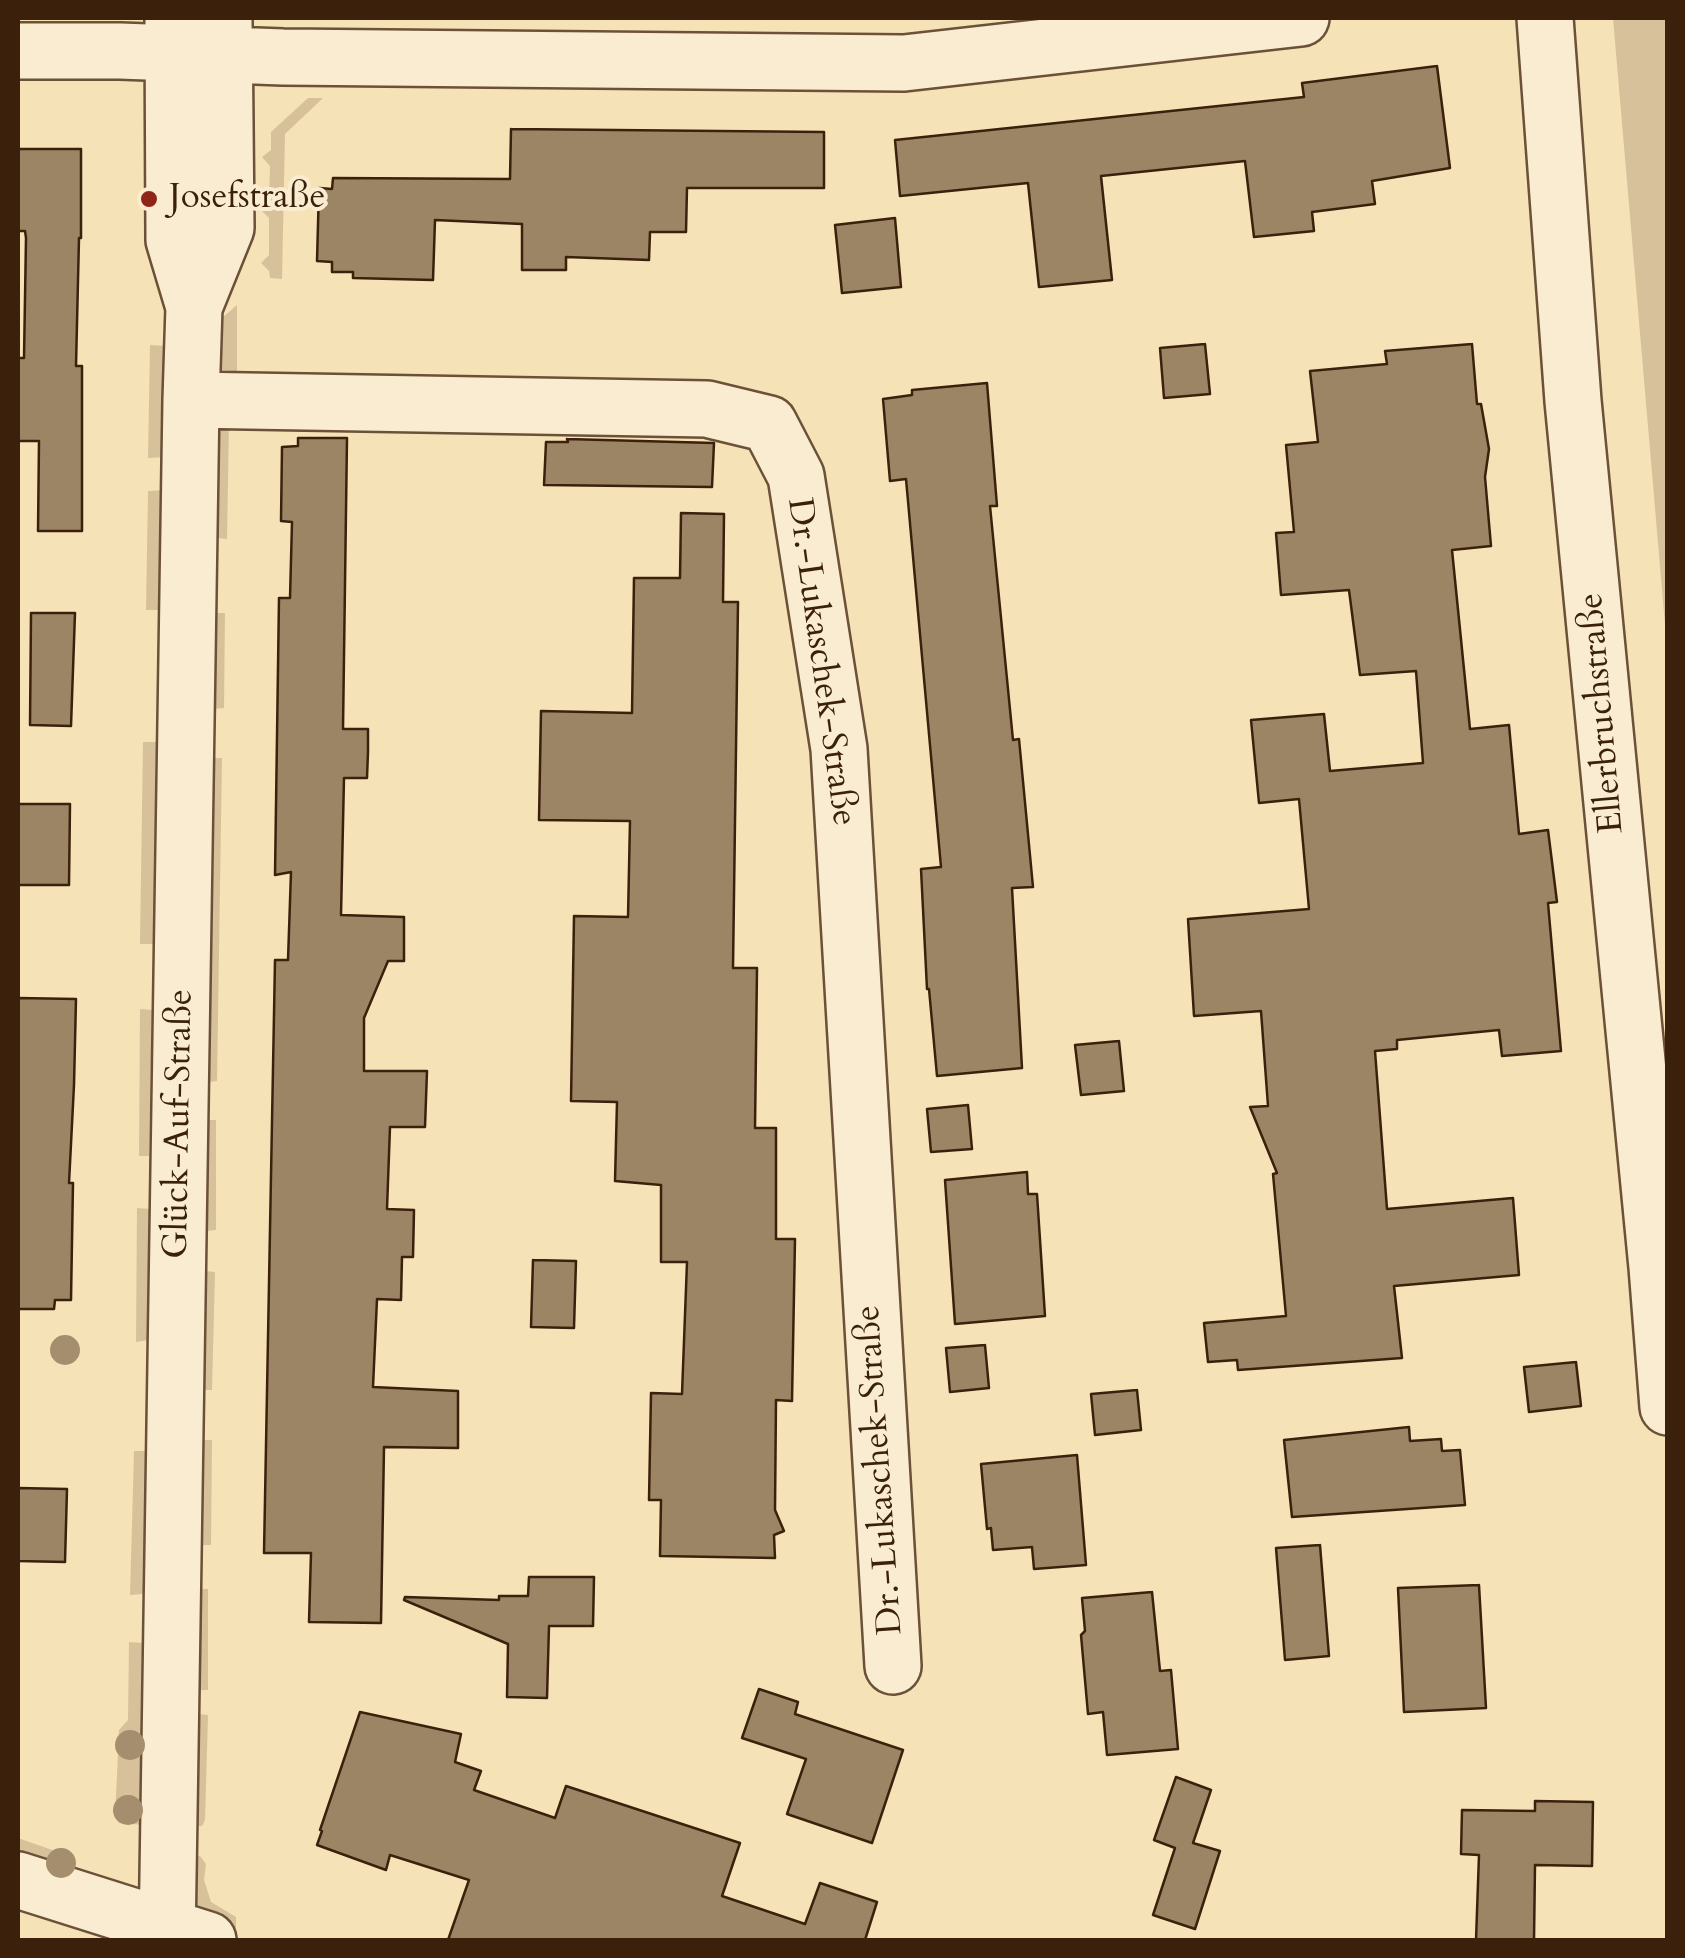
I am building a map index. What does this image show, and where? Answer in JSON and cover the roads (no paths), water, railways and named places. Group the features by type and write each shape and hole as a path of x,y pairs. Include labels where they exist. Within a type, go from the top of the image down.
{"street":[{"path":"18,51 199,36 904,63 1302,18"},
{"name":"Ellerbruchstraße","path":"1545,18 1573,401 1668,1407"},
{"name":"Glück-Auf-Straße","path":"181,1936 191,400 194,307 226,228 199,36"},
{"name":"Dr.-Lukaschek-Straße","path":"191,400 708,409 769,424 796,476 839,749 893,1666"},
{"path":"18,1880 181,1936"}],"place":[{"name":"Josefstraße","path":"149,199"}]}
